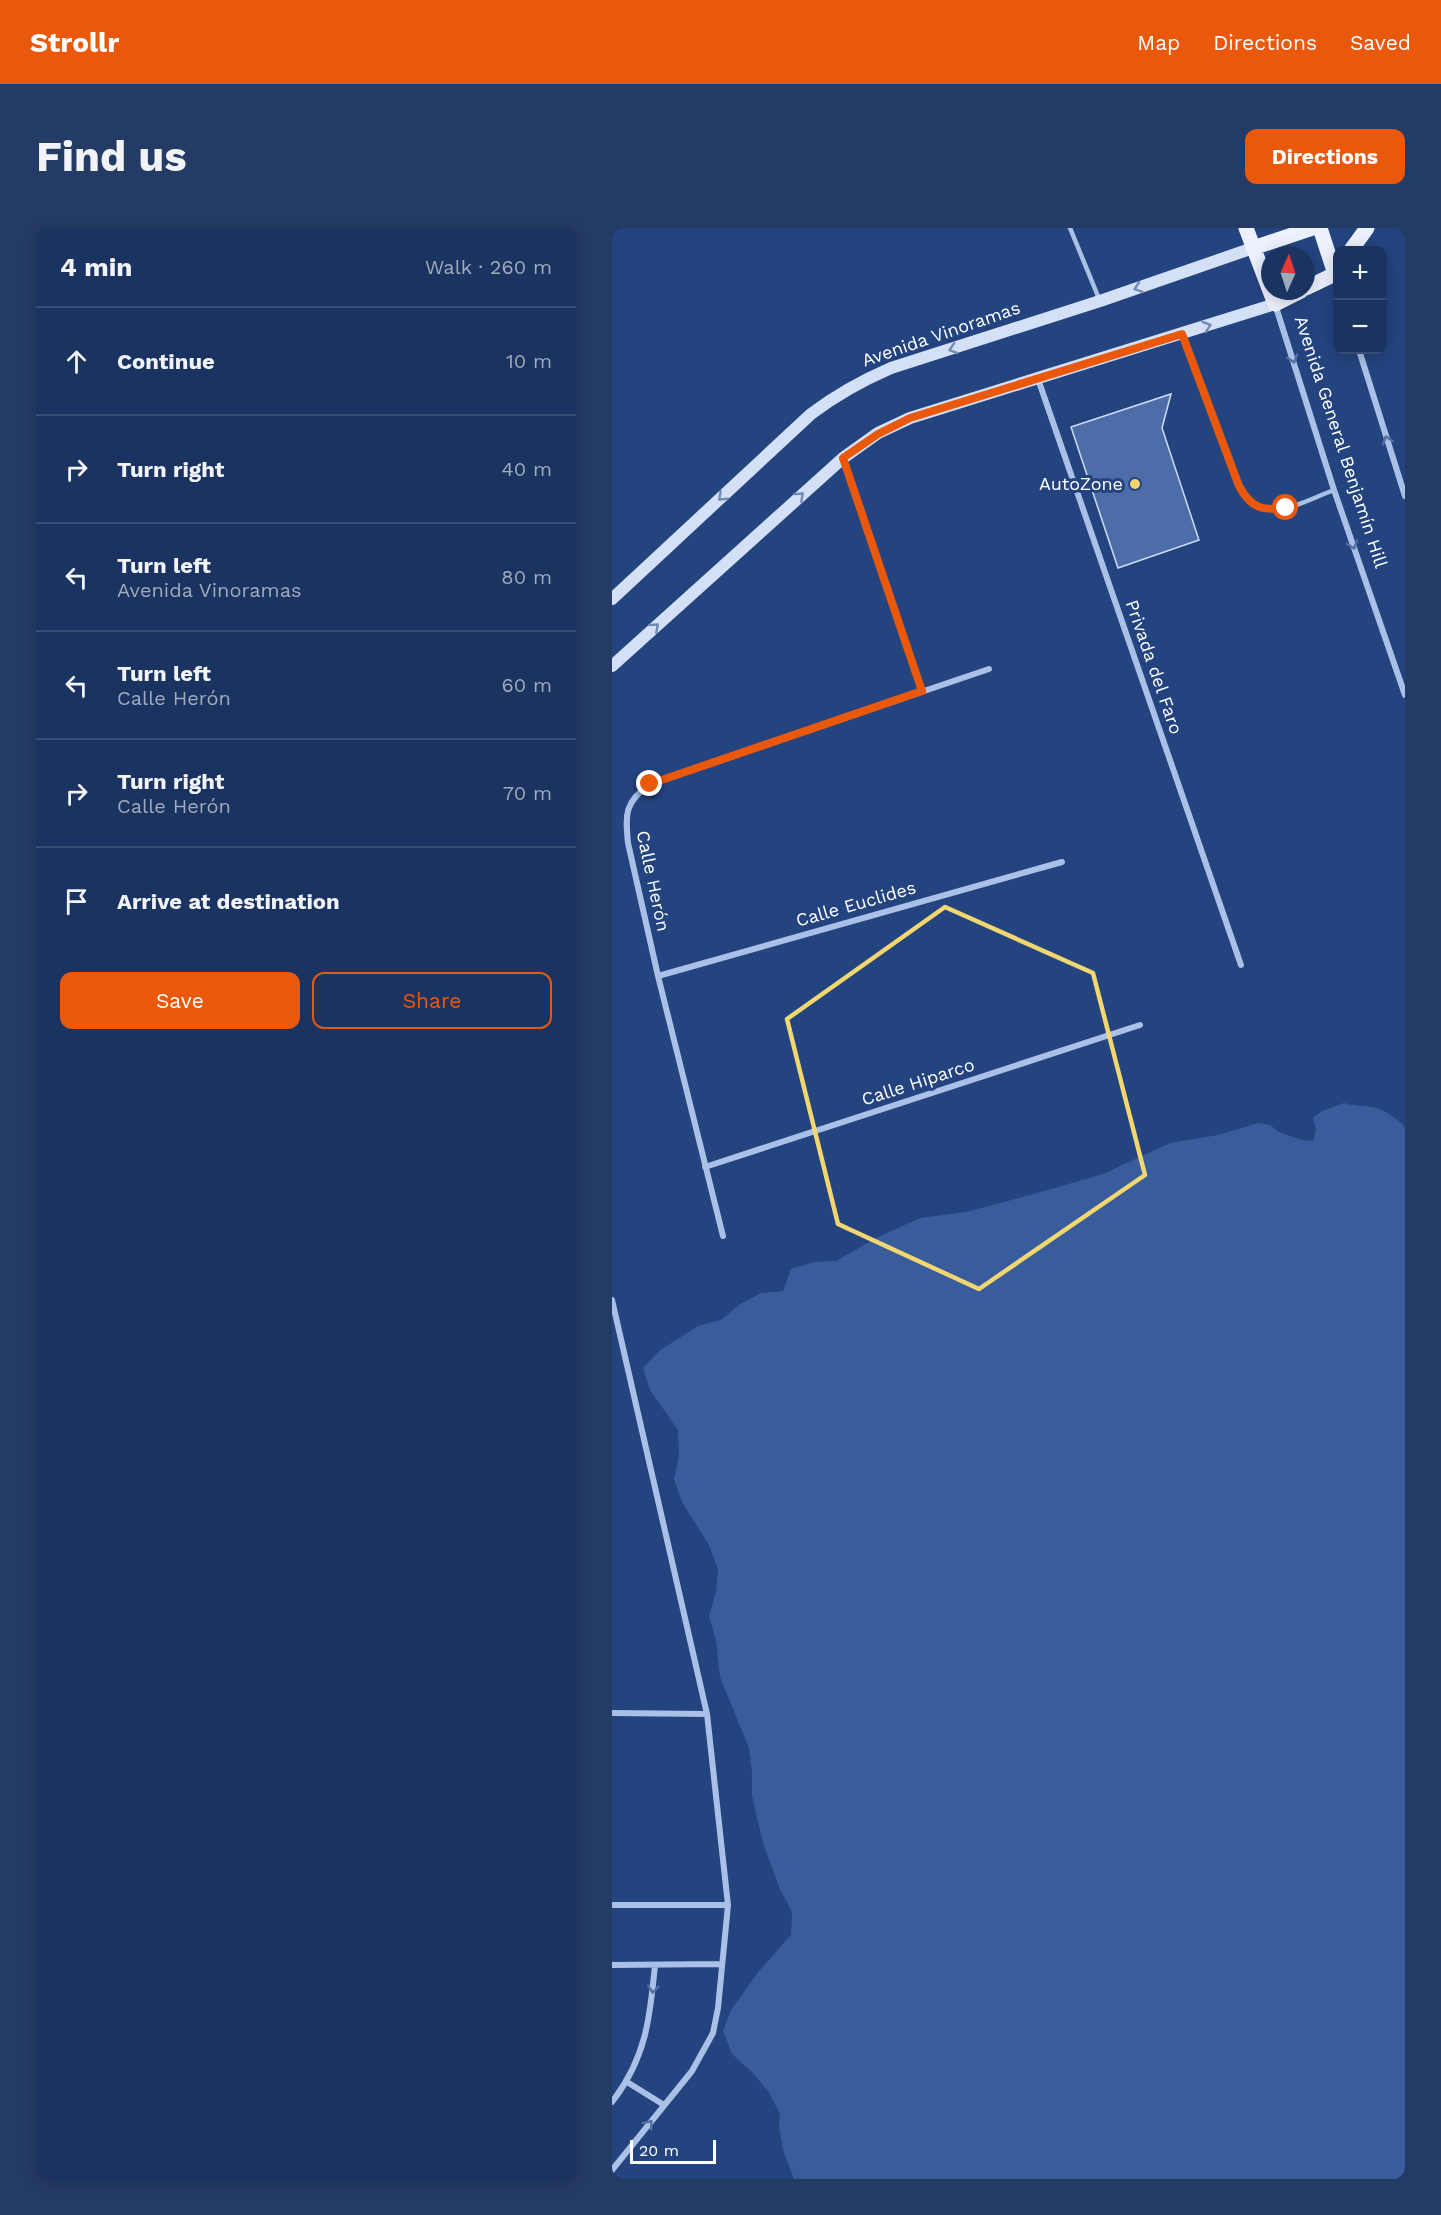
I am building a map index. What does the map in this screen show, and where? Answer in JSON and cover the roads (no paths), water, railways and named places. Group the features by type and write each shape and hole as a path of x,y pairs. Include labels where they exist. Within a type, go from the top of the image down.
{"main road":[{"path":"1246,228 1261,268"},
{"name":"Avenida Vinoramas","path":"1253,248 1312,228"},
{"path":"1320,228 1333,265"},
{"path":"1354,246 1367,228"},
{"path":"1315,285 1333,278"}],"street":[{"name":"Avenida Vinoramas","path":"612,599 811,414 839,393 891,368 1100,301 1253,248"},
{"path":"612,666 843,458 878,434 910,418 1182,334 1261,300"},
{"name":"Avenida General Benjamín Hill","path":"1274,300 1334,490 1405,695"},
{"path":"1360,354 1405,496"},
{"name":"Privada del Faro","path":"1038,379 1242,965"},
{"path":"843,458 922,691"},
{"name":"Calle Herón","path":"723,1236 657,976 628,843 626,823 628,806 638,793 650,784 989,669"},
{"name":"Calle Euclides","path":"657,976 1062,862"},
{"name":"Calle Hiparco","path":"705,1167 1140,1025"},
{"path":"612,1300 707,1714 728,1905 718,2008 713,2033 692,2071 612,2170"},
{"path":"612,1344 622,1343"},
{"path":"612,1713 707,1714"},
{"path":"612,1905 728,1905"},
{"path":"612,1965 722,1964"},
{"path":"612,2102 627,2082 645,2040 655,1965"},
{"path":"627,2082 664,2105"}],"lane":[{"path":"1070,228 1100,301"},
{"path":"1182,334 1239,486 1247,500 1260,508 1286,508 1334,490"}],"place":[{"name":"AutoZone","path":"1135,484"}]}
